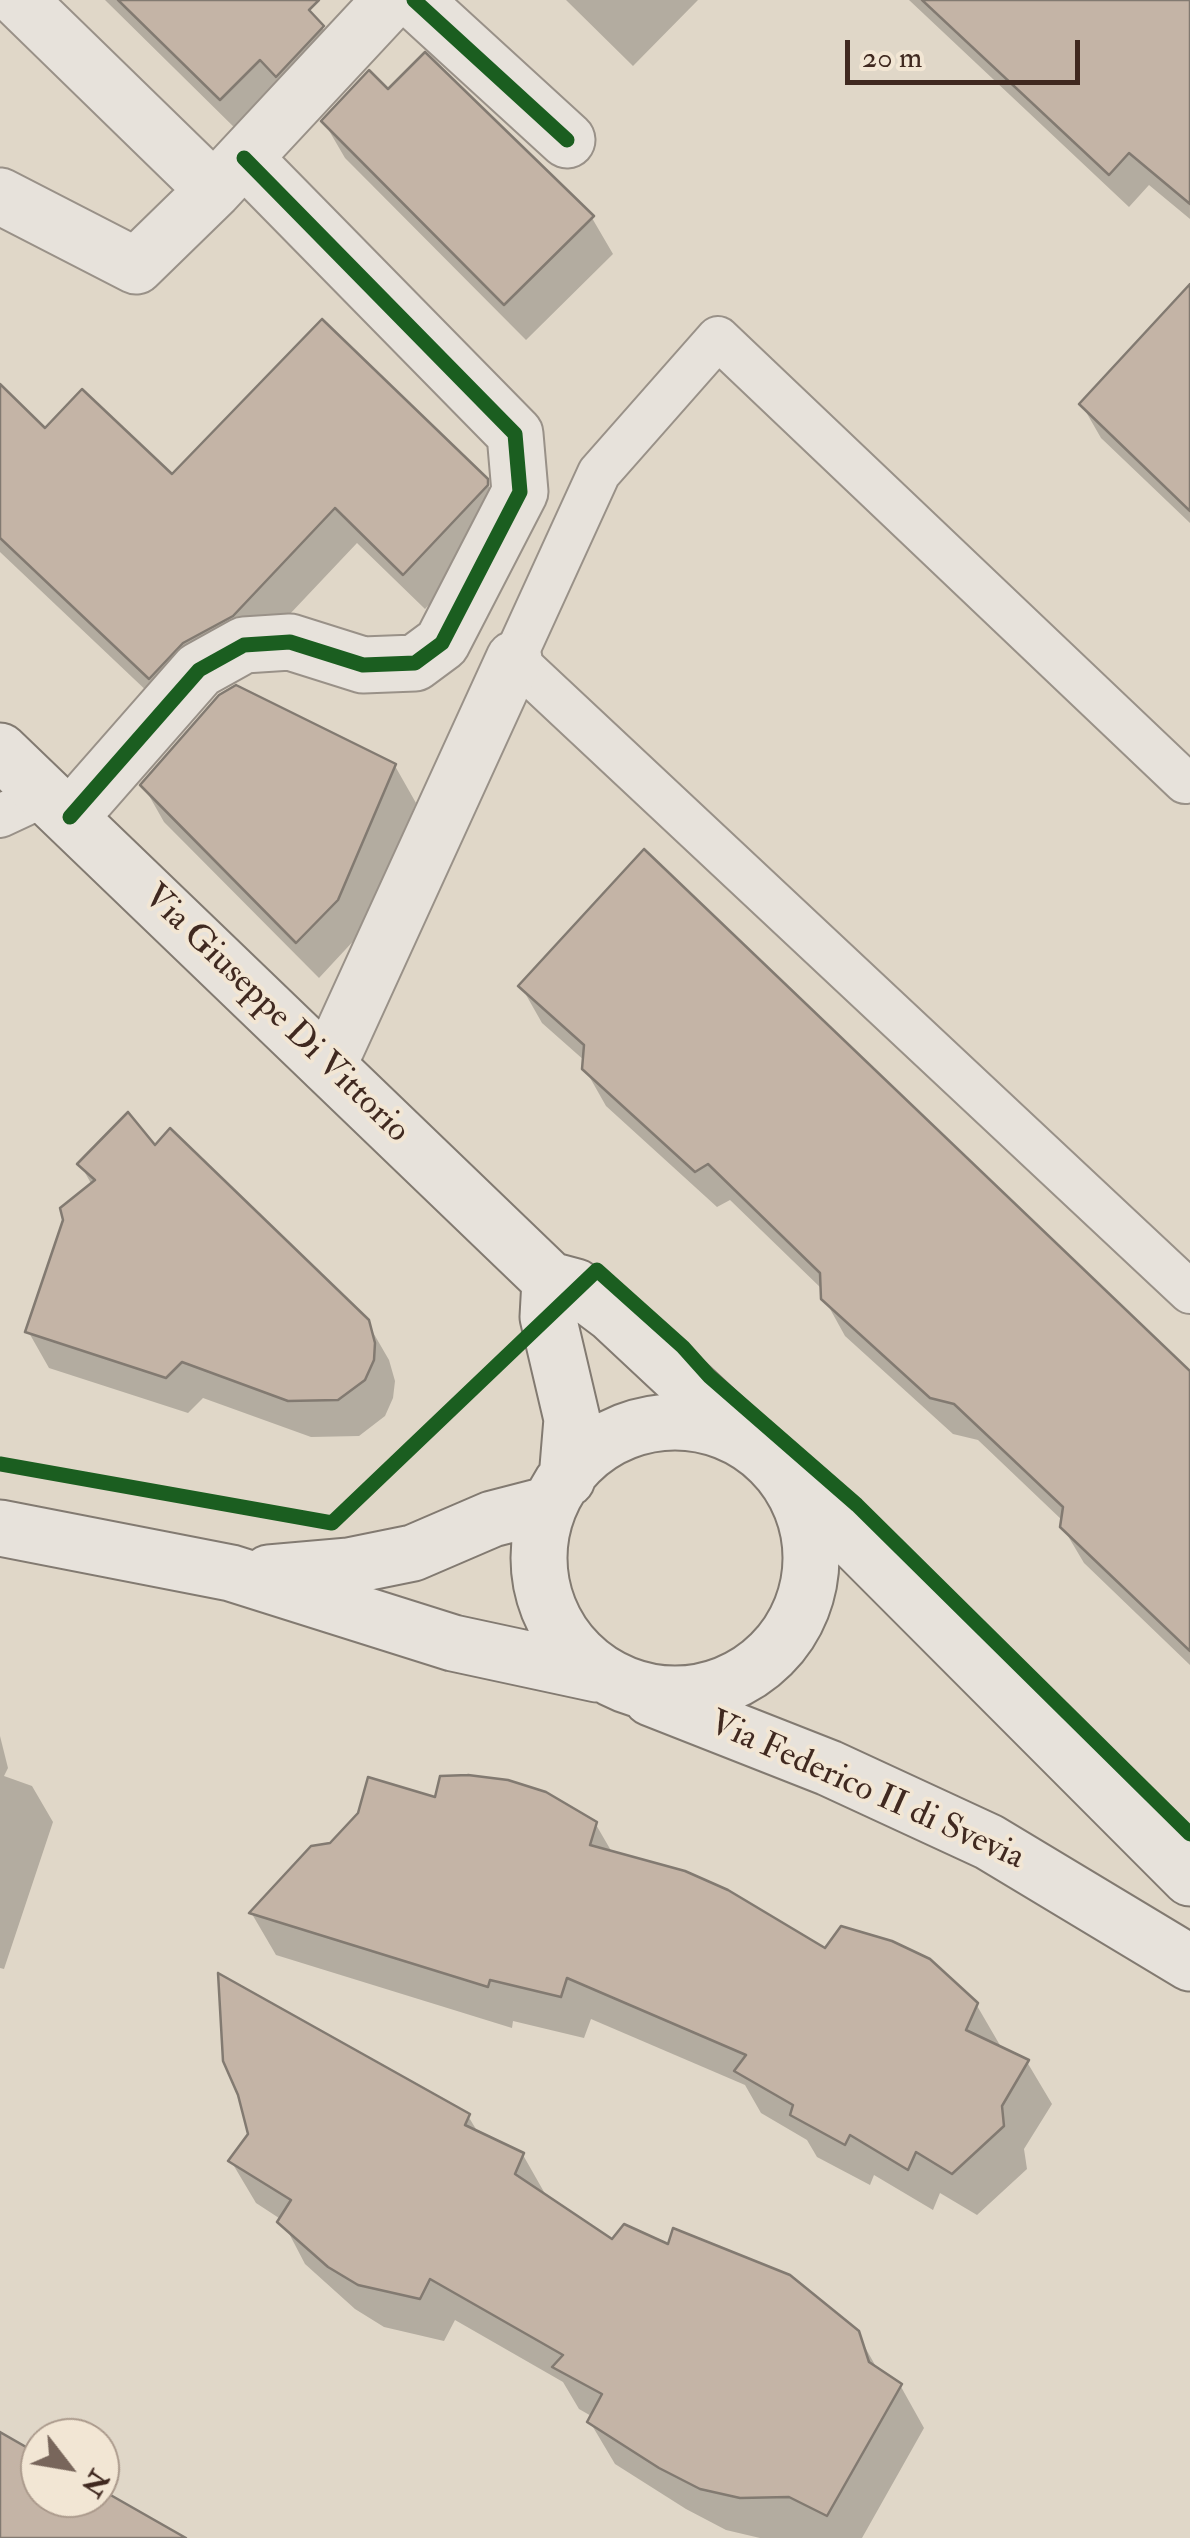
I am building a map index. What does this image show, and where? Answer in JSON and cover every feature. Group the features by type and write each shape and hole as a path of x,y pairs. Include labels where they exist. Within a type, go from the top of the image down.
{"main road":[{"path":"19,0 229,174 515,434 520,492 442,643 414,663 363,665 290,642 244,645 200,670 38,809"},
{"path":"0,196 136,266 229,174 391,0"},
{"path":"414,0 567,140"},
{"path":"328,1066 514,659"},
{"name":"Via Giuseppe Di Vittorio","path":"0,751 38,809 328,1066 550,1280 576,1287 612,1314 735,1429"},
{"path":"550,1280 548,1317 572,1419 558,1491 540,1539 544,1606 568,1647 618,1684 696,1694 756,1666 789,1627 810,1584 813,1533 793,1480"},
{"path":"558,1491 598,1450 636,1424 686,1420 735,1429 793,1480 1190,1878"},
{"name":"Via Federico II di Svevia","path":"231,1572 273,1574 413,1554 558,1491"},
{"name":"Via Federico II di Svevia","path":"0,1528 231,1572 452,1643 618,1684 830,1768 989,1842 1190,1963"}],"lane":[{"path":"1186,782 718,338 599,473 514,659 1190,1292"}],"building":[{"path":"118,0 319,0 309,10 324,26 276,77 260,60 220,100"},
{"path":"922,0 1190,0 1190,204 1129,153 1109,175"},
{"path":"425,52 594,216 504,305 321,121 369,70 388,89"},
{"path":"1190,284 1190,511 1079,404"},
{"path":"322,319 488,479 488,485 403,575 335,508 233,616 183,643 149,679 0,538 0,384 45,428 82,389 172,474"},
{"path":"236,685 396,764 338,900 296,943 140,785 219,695"},
{"path":"644,849 1190,1371 1190,1651 1060,1527 1063,1507 954,1404 930,1398 821,1299 820,1273 708,1164 695,1172 582,1069 584,1045 518,986"},
{"path":"128,1112 155,1145 170,1128 369,1320 375,1343 374,1360 365,1380 338,1400 288,1401 182,1362 166,1378 25,1332 63,1220 60,1208 95,1180 77,1164"},
{"path":"440,1776 508,1780 546,1792 597,1822 590,1845 685,1871 728,1890 825,1948 841,1926 892,1941 930,1959 978,2003 966,2030 1029,2060 1002,2106 1004,2126 952,2174 916,2152 908,2170 850,2135 845,2145 790,2115 793,2105 734,2071 746,2055 567,1978 561,1997 490,1980 488,1987 249,1913 311,1846 330,1843 358,1813 368,1777 435,1797"},
{"path":"218,1973 470,2114 465,2125 524,2153 515,2174 612,2239 624,2224 668,2244 673,2228 790,2275 859,2331 869,2362 902,2384 827,2516 789,2497 740,2498 700,2489 659,2468 587,2422 602,2394 552,2367 563,2355 430,2279 420,2299 358,2285 328,2267 277,2222 291,2200 228,2161 248,2134 238,2095 223,2061"},
{"path":"0,2432 20,2444 20,2518 120,2518 120,2500 186,2538 0,2538"}],"cycle path":[{"path":"414,0 567,140"},
{"path":"70,817 199,670 244,645 290,642 363,665 415,663 442,643 520,492 515,434 244,158"},
{"path":"0,1464 332,1523 597,1270 683,1347 709,1376 857,1505 1190,1834"}]}
